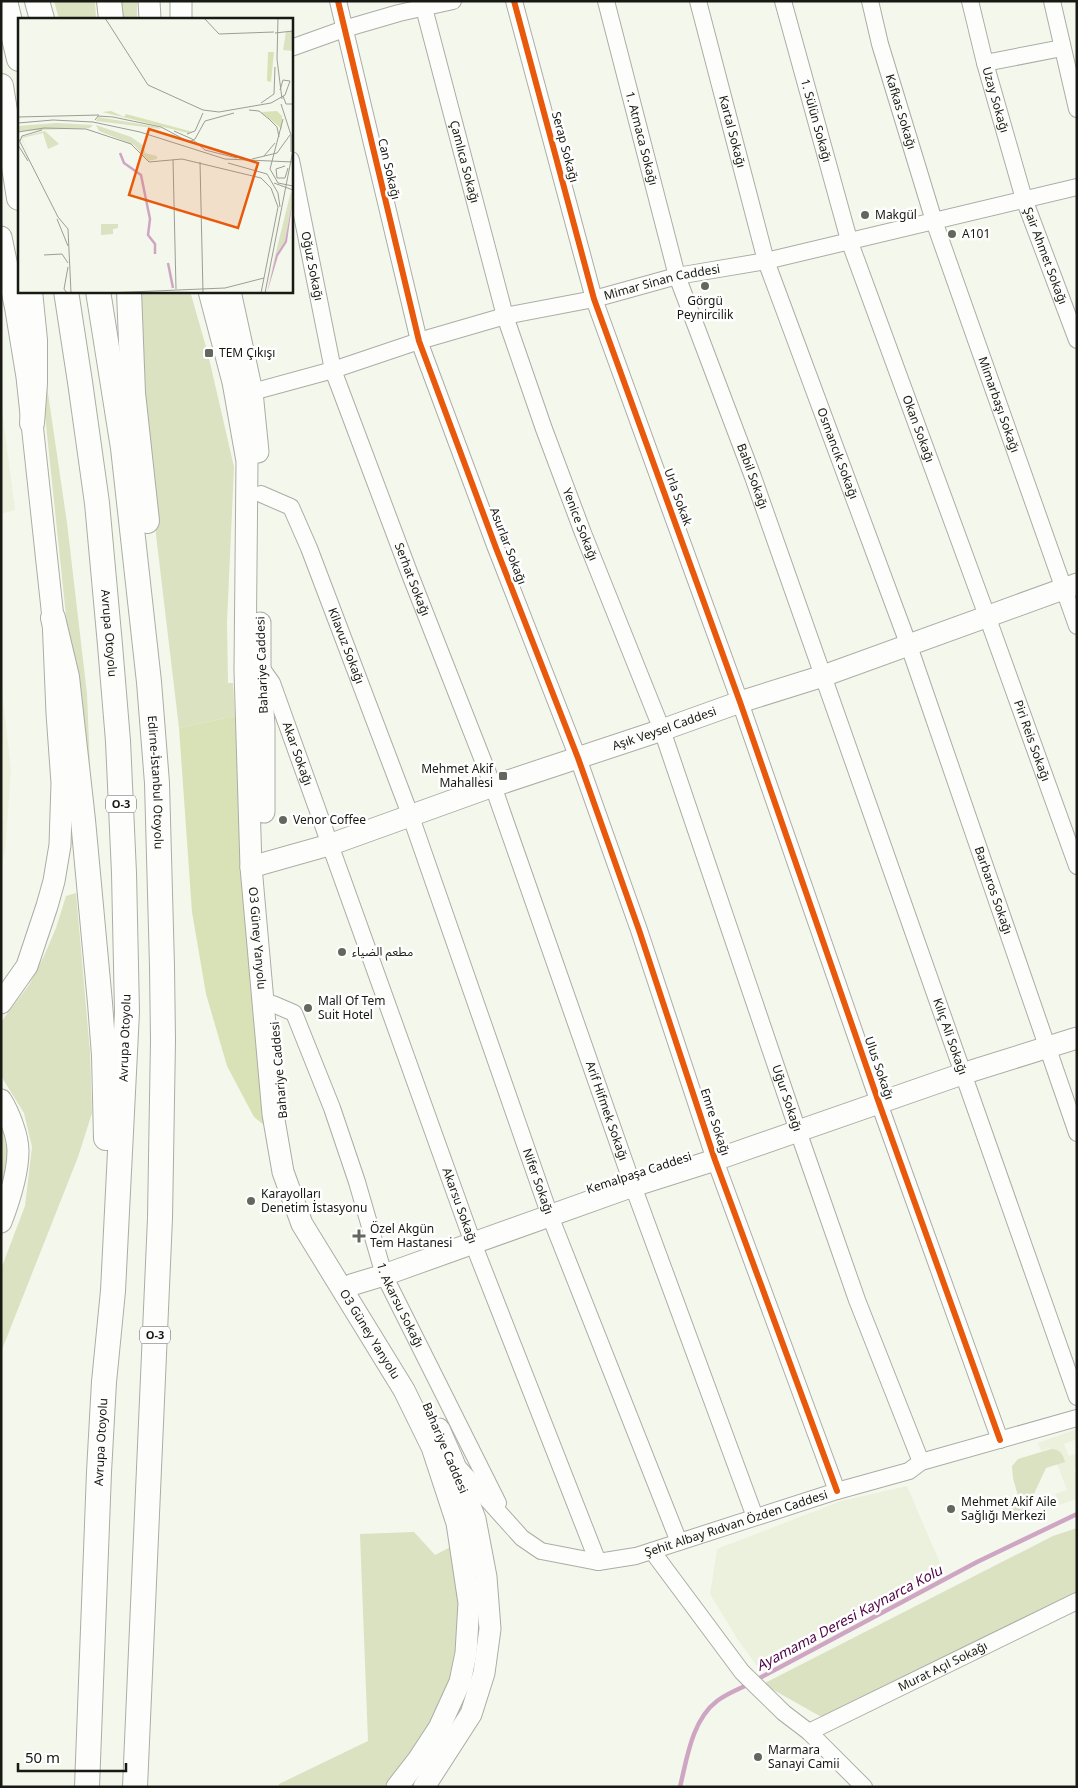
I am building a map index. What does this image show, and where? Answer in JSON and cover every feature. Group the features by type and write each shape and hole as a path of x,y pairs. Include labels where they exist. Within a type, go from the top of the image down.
{"highway":[{"path":"5,1 18,54"},
{"path":"37,1 42,18"},
{"path":"109,1 111,18"},
{"path":"1,86 18,192"},
{"path":"30,292 35,340 35,382 32,423"},
{"name":"Avrupa Otoyolu","path":"66,292 82,392 96,503 118,741 124,873 127,1012 118,1214 104,1382 95,1557 87,1787"},
{"name":"O-3","path":"98,292 122,448 149,682"},
{"path":"129,292 133,393 156,613 157,650 149,682"},
{"path":"53,618 67,677 100,1003 106,1125 104,1194 110,1320"},
{"name":"Edirne-İstanbul Otoyolu","path":"135,1787 161,1164 163,1040 156,783 149,682"}],"main road":[{"path":"149,1 150,18"},
{"path":"167,1 168,18"},
{"path":"180,1 182,18"},
{"path":"193,1 193,18"},
{"path":"1,237 27,377 53,618 62,783 60,845 54,881 27,966 1,1003"},
{"path":"209,292 233,382 246,460 245,672 257,865"},
{"name":"Bahariye Caddesi","path":"230,292 252,392 261,494 260,666 264,726 257,865 273,1004 279,1095 287,1148 309,1215 351,1285 428,1405 453,1461 474,1520 486,1577 490,1629 484,1674 471,1714 424,1787"},
{"name":"Aşık Veysel Caddesi","path":"257,865 329,846 493,786 909,646 1070,586"},
{"name":"O3 Güney Yanyolu","path":"257,865 273,1114 283,1172 302,1224 404,1390 432,1447 457,1523 469,1603 466,1653 460,1682 439,1728 397,1787"},
{"name":"Kemalpaşa Caddesi","path":"351,1285 633,1186 716,1160 962,1074 1077,1038"},
{"path":"1,1100 12,1124 18,1150 11,1197 1,1222"}],"street":[{"name":"Can Sokağı","path":"338,1 419,342"},
{"path":"292,48 398,7 424,8 453,1"},
{"name":"Serap Sokağı","path":"514,1 594,299"},
{"name":"1. Atmaca Sokağı","path":"606,1 676,276"},
{"name":"Kartal Sokağı","path":"698,1 766,261"},
{"name":"1. Sülün Sokağı","path":"784,1 849,240"},
{"name":"Kafkas Sokağı","path":"870,1 880,44 934,220"},
{"name":"Uzay Sokağı","path":"970,1 985,63 1024,199"},
{"path":"1052,1 1077,109"},
{"name":"Çamlıca Sokağı","path":"424,8 505,316"},
{"path":"985,63 1062,48"},
{"name":"Oğuz Sokağı","path":"292,165 333,370"},
{"name":"Mimar Sinan Caddesi","path":"252,392 333,370 505,316 594,299 676,276 766,261 1077,186"},
{"name":"Şair Ahmet Sokağı","path":"1024,199 1077,340"},
{"name":"Mimarbaşı Sokağı","path":"934,220 1070,586 1077,626"},
{"name":"Okan Sokağı","path":"849,240 987,616"},
{"name":"Osmancık Sokağı","path":"766,261 909,646"},
{"name":"Babil Sokağı","path":"676,276 753,477 823,676"},
{"name":"Urla Sokak","path":"594,299 740,702"},
{"name":"Yenice Sokağı","path":"505,316 570,498 662,730"},
{"name":"Asurlar Sokağı","path":"419,342 496,548 578,758"},
{"name":"Serhat Sokağı","path":"333,370 409,572 493,786"},
{"name":"Kilavuz Sokağı","path":"261,494 291,507 309,548 411,817"},
{"name":"Piri Reis Sokağı","path":"987,616 1077,866"},
{"name":"Barbaros Sokağı","path":"909,646 1077,1134"},
{"name":"Akar Sokağı","path":"260,666 272,683 329,846"},
{"name":"Kılıç Ali Sokağı","path":"823,676 1077,1398"},
{"name":"Ulus Sokağı","path":"740,702 879,1103 1000,1440"},
{"name":"Uğur Sokağı","path":"662,730 857,1300 921,1462"},
{"name":"Emre Sokağı","path":"578,758 639,930 716,1160 837,1492"},
{"name":"Arif Hifmek Sokağı","path":"493,786 633,1186 755,1517"},
{"name":"Nifer Sokağı","path":"411,817 550,1216 679,1542"},
{"name":"Akarsu Sokağı","path":"329,846 473,1243 598,1562"},
{"name":"1. Akarsu Sokağı","path":"273,1004 294,1013 306,1040 357,1182 384,1275 508,1524"},
{"name":"Şehit Albay Rıdvan Özden Caddesi","path":"453,1461 522,1538 541,1551 598,1562 636,1556 755,1517 908,1471 921,1462 1077,1418"},
{"path":"652,1551 742,1672 784,1713 809,1732 864,1787"},
{"name":"Murat Açıl Sokağı","path":"809,1732 1077,1601"}],"shaded area":[{"path":"1,402 15,510 1,514"},
{"path":"1,681 11,770 5,851 1,868"},
{"path":"1077,1429 1077,1439 1064,1444 1069,1456 1075,1454 1077,1459 1077,1468 1074,1469 1077,1478 1077,1499 1059,1505 1055,1494 1067,1490 1051,1448 1041,1451 1038,1443"},
{"path":"907,1486 943,1570 757,1666 738,1640 710,1594 717,1549 841,1501"}],"green space":[{"path":"54,1 95,1 96,18 59,18"},
{"path":"121,1 137,1 137,18 122,18"},
{"path":"32,292 67,523 87,694 97,939 76,711"},
{"path":"138,292 190,292 208,354 234,467 227,622 228,683 233,683 235,716 179,728 149,476"},
{"path":"235,716 264,1125 254,1117 227,1066 206,994 192,912 179,728"},
{"path":"76,893 90,1052 92,1113 78,1157 1,1352 1,1269 25,1206 32,1147 24,1113 1,1076 1,1022 29,985 44,956 56,928 66,896"},
{"path":"1,1124 9,1158 1,1185"},
{"path":"1051,1449 1061,1452 1065,1462 1046,1468 1027,1509 1011,1514 1007,1500 1018,1496 1012,1466 1018,1459"},
{"path":"1077,1528 1077,1593 825,1719 763,1684 1053,1536"},
{"path":"414,1532 435,1555 462,1541 482,1652 467,1704 387,1787 279,1787 279,1784 368,1741 360,1534"}],"waterway":[{"name":"Ayamama Deresi Kaynarca Kolu","path":"756,1680 977,1562 1077,1514"},
{"name":"Ayamama Deresi Kaynarca Kolu","path":"680,1787 688,1752 702,1718 717,1701 749,1684"}],"cycle path":[{"path":"338,1 419,341 496,548 578,758 639,930 715,1160 837,1491"},
{"path":"514,1 594,299 740,702 879,1103 1000,1440"}],"place":[{"name":"Makgül","path":"865,215"},
{"name":"A101","path":"952,234"},
{"name":"Görgü Peynircilik","path":"705,286"},
{"name":"TEM Çıkışı","path":"209,353"},
{"name":"Mehmet Akif Mahallesi","path":"503,776"},
{"name":"Venor Coffee","path":"283,820"},
{"name":"مطعم الضياء","path":"342,952"},
{"name":"Mall Of Tem Suit Hotel","path":"308,1008"},
{"name":"Karayolları Denetim İstasyonu","path":"251,1201"},
{"name":"Özel Akgün Tem Hastanesi","path":"359,1236"},
{"name":"Mehmet Akif Aile Sağlığı Merkezi","path":"951,1509"},
{"name":"Marmara Sanayi Camii","path":"758,1757"}]}
